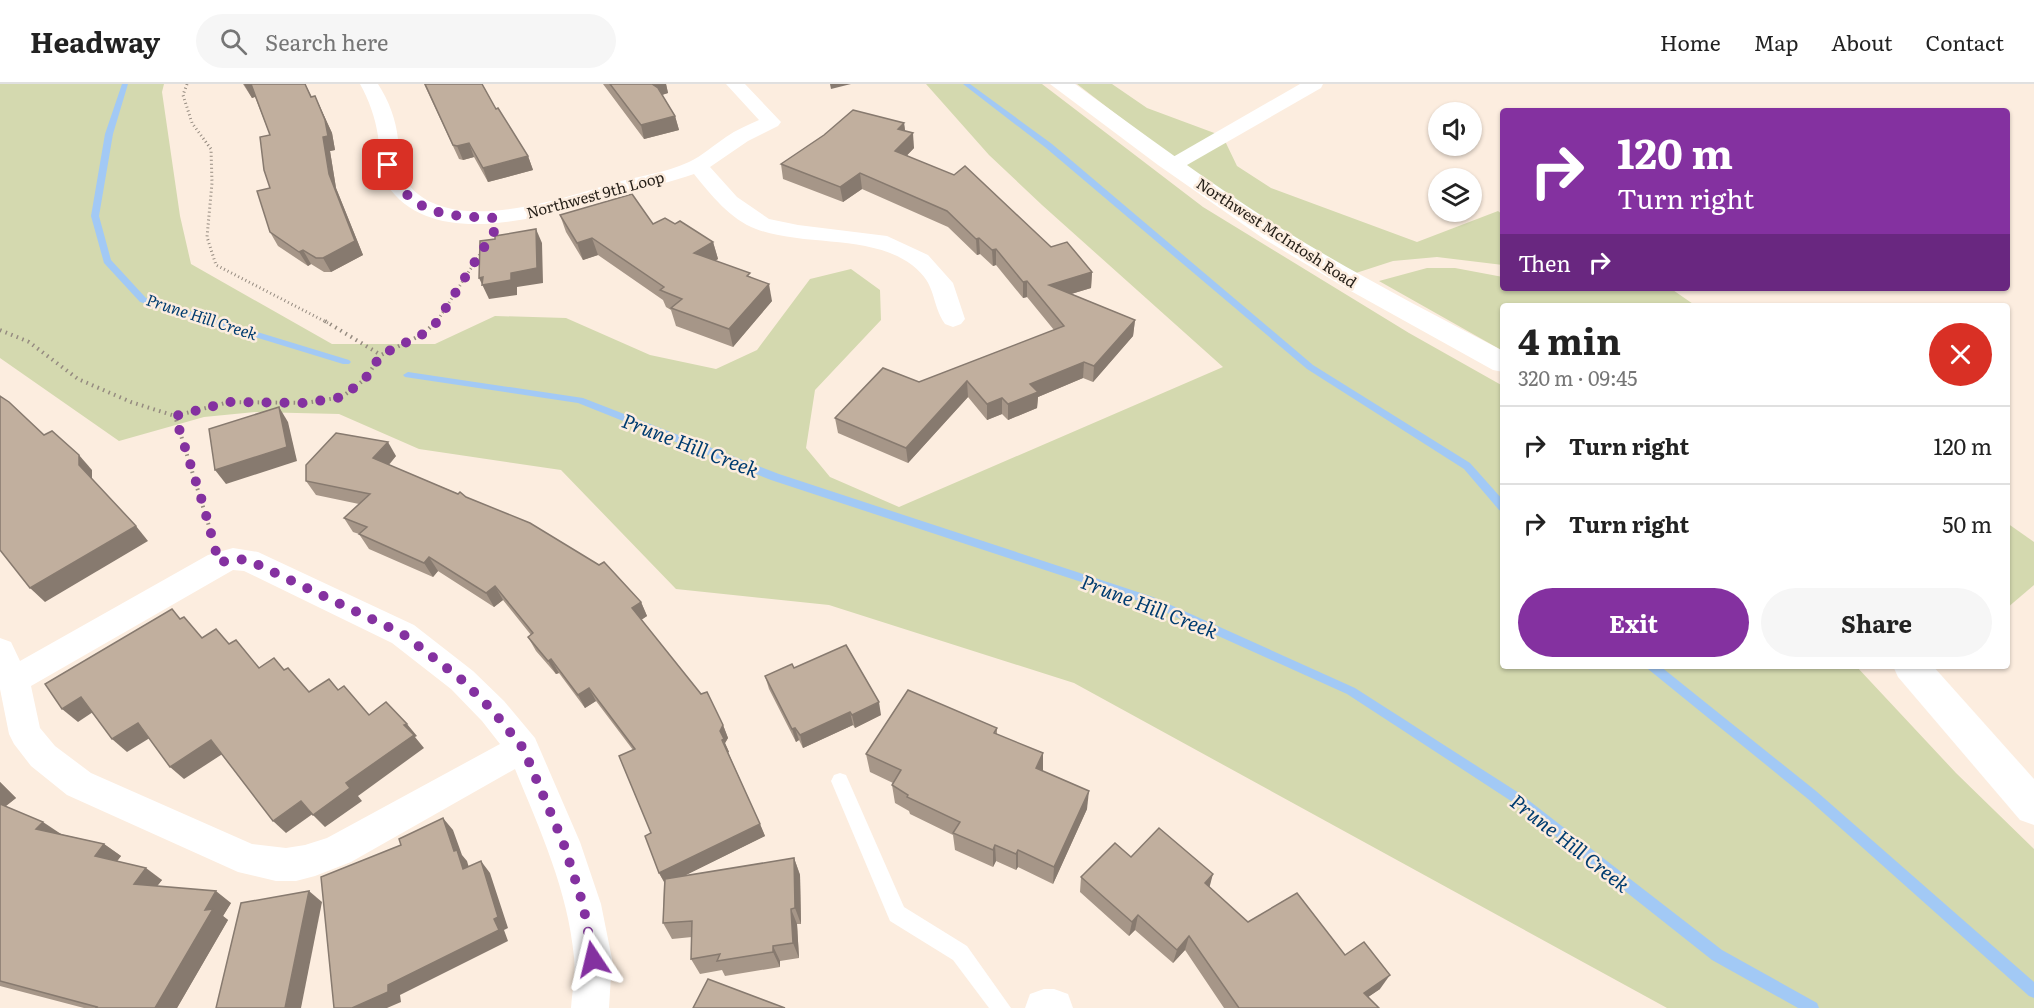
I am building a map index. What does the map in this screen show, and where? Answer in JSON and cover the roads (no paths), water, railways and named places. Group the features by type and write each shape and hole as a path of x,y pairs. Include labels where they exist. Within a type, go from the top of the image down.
{"street":[{"name":"Northwest 9th Loop","path":"369,84 382,111 388,136 388,165 396,183 411,200 430,210 459,216 496,218 541,211 698,166 732,141 771,122 735,84"},
{"name":"Northwest McIntosh Road","path":"1061,84 1173,165 1273,233 1334,270 1500,361"},
{"path":"1173,165 1314,84"},
{"path":"698,166 729,202 762,224 798,232 887,243 920,260 942,283 953,319"},
{"path":"523,748 339,850 308,862 278,866 250,860 78,784 43,756 25,734 7,666 219,563 233,559 248,560 403,634 462,680 493,711 523,748 563,842 583,904 593,959 590,1008"},
{"path":"1914,669 2034,807"},
{"path":"1044,1008 1054,1008"}],"lane":[{"path":"840,781 897,914 960,952 1001,1008"}],"waterway":[{"name":"Prune Hill Creek","path":"125,84 109,134 95,216 107,261 143,300 346,362"},
{"path":"966,84 1049,146 1310,367 1467,466 1500,504"},
{"name":"Prune Hill Creek","path":"408,375 580,400 775,477 1149,600 1351,691 1515,797 1717,955 1812,1008"},
{"path":"1656,669 1812,795 2034,991"}]}
